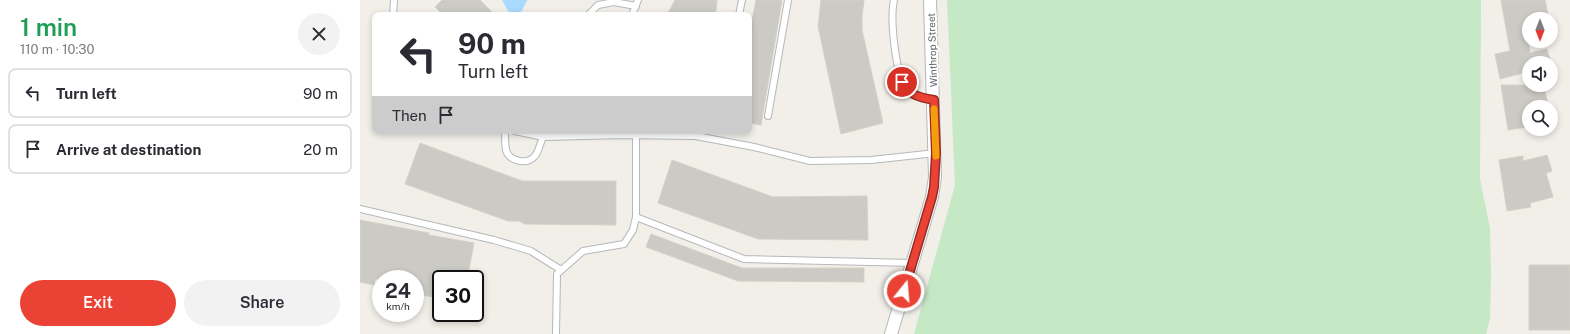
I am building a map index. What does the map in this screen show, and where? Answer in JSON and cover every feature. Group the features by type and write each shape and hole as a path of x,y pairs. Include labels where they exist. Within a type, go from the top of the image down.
{"street":[{"name":"Winthrop Street","path":"891,334 932,197 935,177 936,153 930,0"}],"lane":[{"path":"393,12 394,0"},
{"path":"740,12 742,0"},
{"path":"768,116 788,0"},
{"path":"894,0 892,25 902,82 908,91 916,96 934,100"},
{"path":"591,12 598,4 614,2 637,3"},
{"path":"505,134 506,150 508,154 514,159 521,161 528,161 534,157 538,151 542,137"},
{"path":"528,134 542,137 636,135 696,136 810,160 871,160 936,153"},
{"path":"556,334 557,274 583,251 624,244 633,230 636,217 636,135"},
{"path":"360,209 494,240 531,251 561,270"},
{"path":"636,217 744,259 913,262"}],"green space":[{"path":"947,0 1481,0 1480,179 1490,228 1491,275 1490,319 1486,334 914,334 955,185"}],"water":[{"path":"502,0 528,0 522,11 508,11"}],"building":[{"path":"442,0 480,0 492,12 440,12 435,7"},
{"path":"675,0 717,0 715,12 669,12"},
{"path":"756,0 782,0 761,125 752,124 752,20"},
{"path":"821,0 864,0 862,30 883,123 841,134 818,26"},
{"path":"1501,0 1545,0 1548,12 1522,12 1522,48 1529,48 1530,53 1547,49 1549,56 1522,56 1522,73 1500,79 1495,54 1510,51"},
{"path":"1501,85 1522,85 1522,92 1545,92 1547,100 1522,100 1522,128 1508,130"},
{"path":"420,143 522,181 616,181 616,225 525,224 519,221 508,221 405,184"},
{"path":"1547,155 1552,171 1546,173 1553,197 1530,203 1531,207 1507,211 1499,160 1523,156 1523,161"},
{"path":"672,160 773,197 867,196 868,240 758,239 658,203"},
{"path":"360,220 474,243 469,270 432,270 432,297 424,295 424,270 372,270 372,285 360,282"},
{"path":"651,234 742,268 864,268 864,282 738,281 646,247"},
{"path":"1529,265 1570,265 1570,330 1529,330"}],"slow traffic":[{"path":"934,109 936,156"}],"route":[{"path":"902,82 908,91 916,96 934,100 936,153 932,197 904,291"}]}
